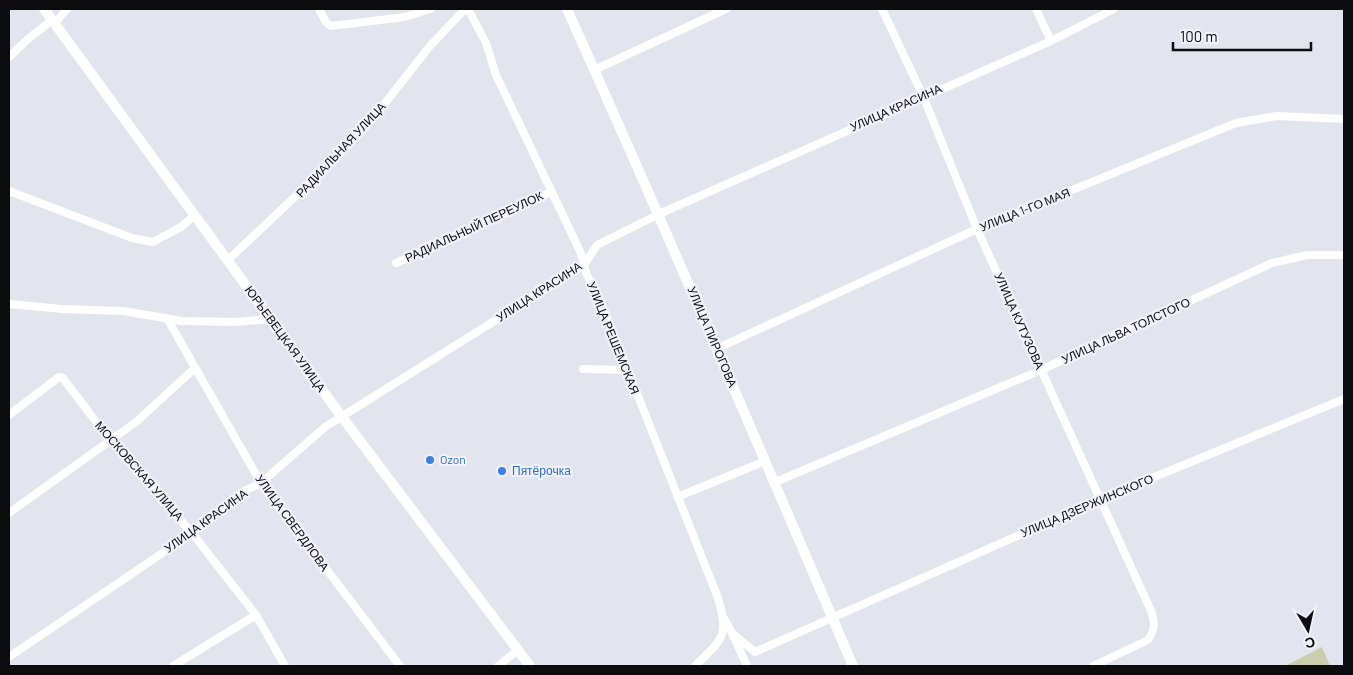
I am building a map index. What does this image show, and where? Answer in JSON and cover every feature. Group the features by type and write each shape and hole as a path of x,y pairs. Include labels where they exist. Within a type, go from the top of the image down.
{"main road":[{"name":"ЮРЬЕВЕЦКАЯ УЛИЦА","path":"44,9 342,417 530,666"},
{"name":"УЛИЦА ПИРОГОВА","path":"567,9 718,348 764,462 853,666"}],"street":[{"path":"9,57 28,38 54,22 67,9"},
{"path":"319,9 326,22 331,26 405,18 430,9"},
{"name":"УЛИЦА РЕШЕМСКАЯ","path":"466,9 486,43 496,75 580,251 718,598 724,620 724,632 718,644 695,666"},
{"name":"РАДИАЛЬНАЯ УЛИЦА","path":"228,260 338,156 371,121 430,46 466,9"},
{"path":"594,70 726,9"},
{"name":"УЛИЦА КУТУЗОВА","path":"882,9 923,96 977,229 1152,613 1155,622 1153,632 1148,640 1106,664"},
{"path":"1036,9 1051,41"},
{"name":"УЛИЦА КРАСИНА","path":"9,657 192,533 246,490 261,483 325,427 584,265 597,245 659,214 1051,41 1114,9"},
{"name":"УЛИЦА 1-ГО МАЯ","path":"718,348 977,229 1236,123 1278,116 1344,118"},
{"path":"9,191 132,238 153,242 181,227 195,215"},
{"name":"РАДИАЛЬНЫЙ ПЕРЕУЛОК","path":"396,262 551,192"},
{"name":"УЛИЦА ЛЬВА ТОЛСТОГО","path":"773,483 1041,370 1272,263 1307,254 1344,255"},
{"path":"9,304 62,309 123,311 168,320 234,322 271,319"},
{"name":"УЛИЦА СВЕРДЛОВА","path":"168,320 261,483 400,666"},
{"path":"9,513 136,422 195,368"},
{"path":"583,369 626,370"},
{"name":"МОСКОВСКАЯ УЛИЦА","path":"9,415 59,377 62,377 110,440 192,533 256,615 285,666"},
{"name":"УЛИЦА ДЗЕРЖИНСКОГО","path":"732,633 755,652 1101,499 1344,399"},
{"path":"677,497 764,462"},
{"path":"173,666 256,615"},
{"path":"724,620 747,666"},
{"path":"498,666 518,650"},
{"path":"1093,666 1106,664"}],"green space":[{"path":"1322,647 1330,666 1285,666"}],"place":[{"name":"Ozon","path":"430,460"},
{"name":"Пятёрочка","path":"502,471"}]}
